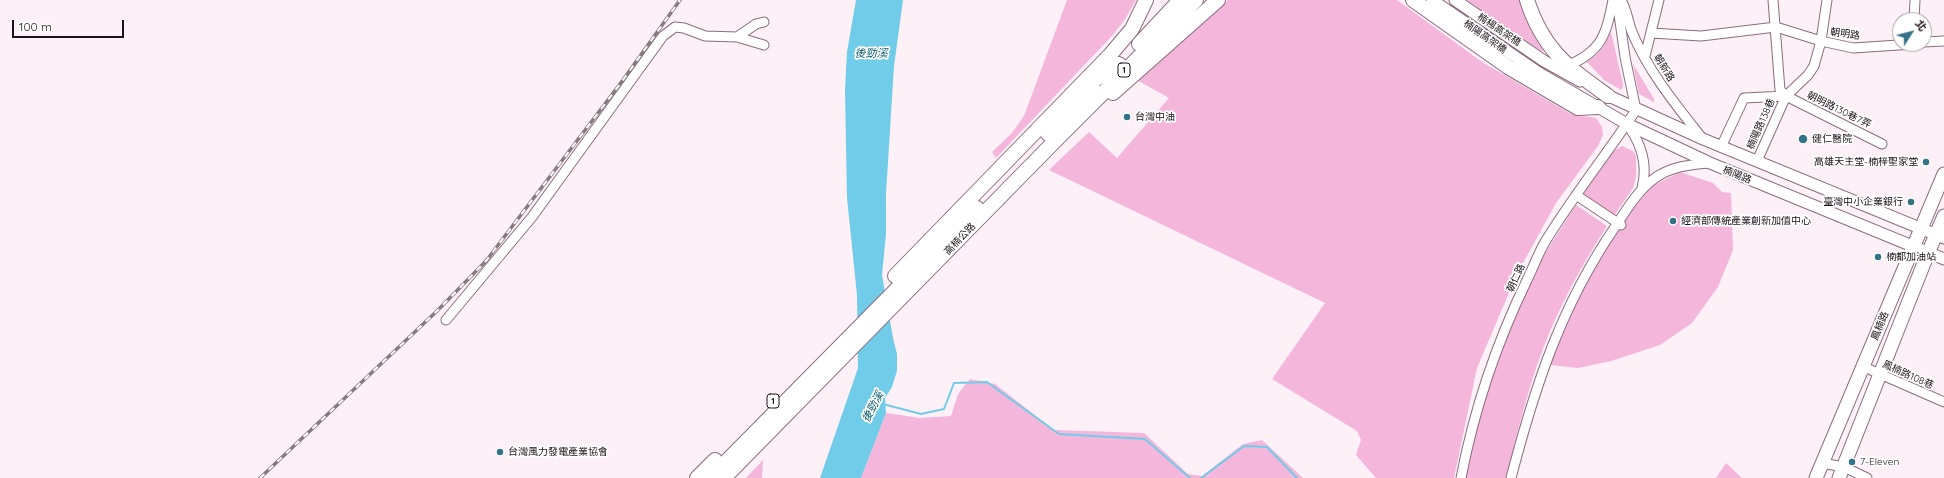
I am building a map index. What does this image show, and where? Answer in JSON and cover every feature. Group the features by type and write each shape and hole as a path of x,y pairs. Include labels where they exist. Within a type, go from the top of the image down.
{"main road":[{"path":"1072,115 1090,84 1114,59 1132,29 1146,0"},
{"name":"高楠公路","path":"724,478 851,342 1072,115 1114,59 1180,0"},
{"name":"高楠公路","path":"710,478 851,342 902,290 983,186 1072,115 1117,84 1196,0"},
{"path":"1072,115 1098,104 1117,84 1218,0"},
{"path":"1413,0 1497,59 1578,108 1598,107"},
{"path":"1527,0 1545,39 1563,68 1608,96"},
{"name":"鳳楠路","path":"1816,478 1944,174"},
{"name":"鳳楠路","path":"1841,475 1928,253 1940,236 1944,216"},
{"name":"高楠公路","path":"697,478 851,342"},
{"name":"高楠公路","path":"737,478 851,342"}],"street":[{"name":"楠陽高架橋","path":"1432,0 1539,73"},
{"name":"楠楊高架橋","path":"1454,0 1544,60 1563,68"},
{"path":"1563,68 1590,53 1602,42 1613,0"},
{"path":"1617,0 1624,50 1636,110"},
{"name":"朝新路","path":"1621,0 1632,32 1644,56 1674,103 1703,139"},
{"path":"1644,56 1659,0"},
{"path":"1773,0 1776,27 1778,87 1786,96"},
{"path":"1721,147 1742,100 1745,97 1757,98 1786,96 1808,75 1814,66 1821,41 1828,0"},
{"path":"1914,12 1915,0"},
{"path":"736,37 756,24 764,22"},
{"path":"446,320 532,217 666,33 676,27 684,28 704,36 736,37 764,45"},
{"name":"朝明路","path":"1651,33 1701,36 1776,27 1821,41 1853,48 1892,45"},
{"path":"1932,42 1944,41"},
{"name":"楠陽路","path":"1539,73 1627,124 1710,163 1944,259"},
{"name":"楠陽路","path":"1608,96 1636,110 1721,147 1940,236"},
{"name":"朝明路130巷7弄","path":"1786,96 1882,144"},
{"name":"楠陽路138巷","path":"1757,161 1786,96"},
{"name":"朝仁路","path":"1461,478 1477,414 1498,346 1545,243 1576,195 1636,110"},
{"path":"1627,124 1636,136 1641,149 1644,165 1642,188"},
{"path":"1511,478 1524,428 1547,357 1567,308 1593,258 1619,224 1642,188 1656,177 1673,169 1685,165 1710,163"},
{"path":"1576,195 1619,224"},
{"name":"鳳楠路108巷","path":"1864,367 1944,402"},
{"path":"1822,463 1841,475 1867,478"}],"shaded area":[{"path":"1067,0 1136,0 1124,21 1111,37 996,158 992,152 1012,133 1024,116"},
{"path":"1228,0 1397,0 1482,62 1571,114 1596,118 1602,127 1603,135 1598,146 1556,203 1517,274 1477,368 1454,478 1376,478 1356,455 1361,440 1357,431 1272,379 1325,303 1049,170 1089,132 1117,158 1169,98 1137,80"},
{"path":"1467,0 1521,0 1530,29 1544,52 1533,47"},
{"path":"1611,32 1623,84 1621,90 1604,80 1587,62 1602,49"},
{"path":"1633,64 1654,99 1654,102 1639,94"},
{"path":"1622,146 1633,151 1636,156 1636,178 1633,188 1614,216 1583,194 1605,160"},
{"name":"經濟部傳統產業創新加值中心","path":"1680,172 1713,183 1722,192 1731,193 1733,250 1718,287 1692,323 1660,345 1611,361 1578,368 1550,365 1570,312 1597,261 1632,209 1654,185"},
{"path":"1576,205 1607,226 1572,286 1549,333 1527,397 1506,478 1466,478 1477,425 1492,372 1511,321 1534,272"},
{"path":"970,379 995,384 1054,430 1144,433 1188,474 1202,476 1243,444 1262,440 1303,478 861,478 886,413 920,418 951,416 958,394"},
{"path":"763,460 762,478 746,478"},
{"path":"1726,463 1742,478 1716,478"}],"water":[{"name":"後勁溪","path":"856,0 903,0 894,66 886,194 886,234 882,275 897,354 897,371 892,387 885,398 886,413 861,478 820,478 858,368 857,295 847,198 845,90 847,52"}],"waterway":[{"path":"883,404 921,414 944,409 954,383 987,382 1059,434 1145,439 1190,478"},
{"path":"1201,478 1244,446 1267,447 1297,478"}],"railway":[{"path":"260,478 437,311 486,261 623,80 680,0"}],"place":[{"name":"台灣中油","path":"1127,117"},
{"name":"健仁醫院","path":"1803,139"},
{"name":"高雄天主堂-楠梓聖家堂","path":"1926,162"},
{"name":"臺灣中小企業銀行","path":"1911,202"},
{"name":"經濟部傳統產業創新加值中心","path":"1673,221"},
{"name":"楠都加油站","path":"1878,257"},
{"name":"台灣風力發電產業協會","path":"500,452"},
{"name":"7-Eleven","path":"1852,462"}]}
